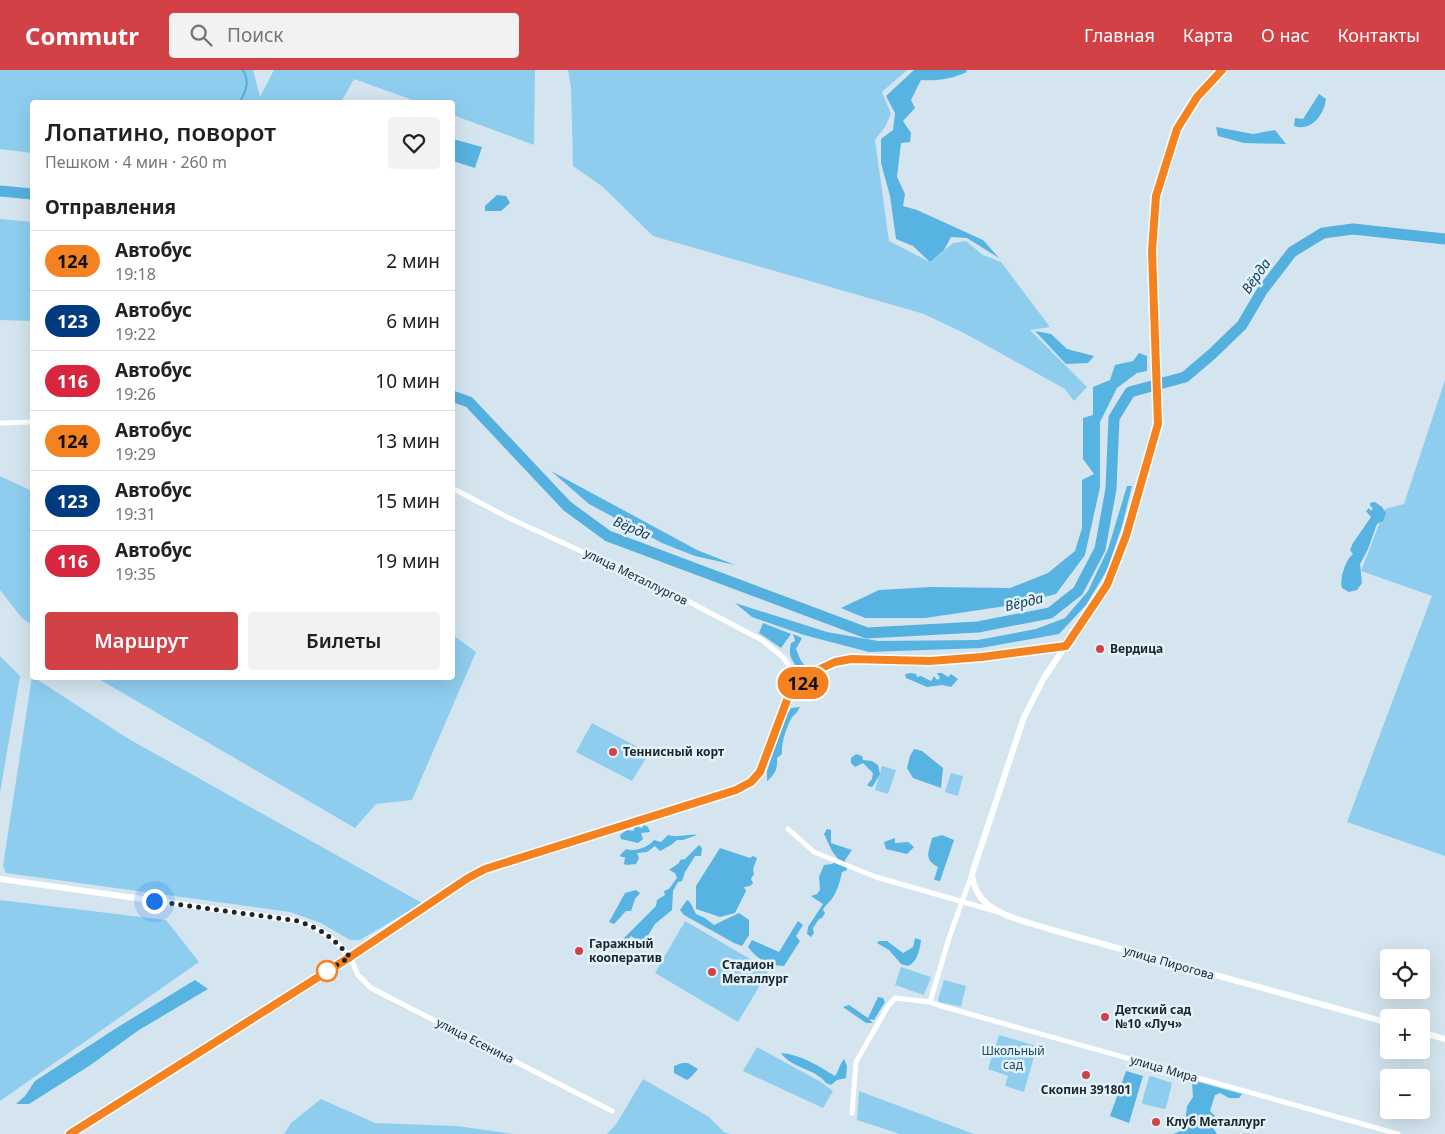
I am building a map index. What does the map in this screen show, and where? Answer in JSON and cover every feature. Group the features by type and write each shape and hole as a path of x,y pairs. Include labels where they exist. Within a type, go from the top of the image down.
{"street":[{"path":"930,1002 962,900 1024,717 1044,678 1107,585 1126,536 1158,424 1152,251 1156,196 1177,129 1197,97 1222,70"},
{"path":"0,423 30,422"},
{"name":"улица Металлургов","path":"455,490 509,518 676,595 753,635 784,657 794,680 804,682"},
{"path":"70,1134 350,957 468,878 485,869 736,790 751,782 760,772 787,700 820,669 835,662 851,659 930,661 982,657 1066,646"},
{"path":"788,829 814,852 876,877 1000,912"},
{"name":"улица Пирогова","path":"972,874 973,885 978,895 986,904 1000,912 1052,930 1380,1021"},
{"path":"0,879 298,921 315,927 332,938 350,957"},
{"name":"улица Есенина","path":"350,957 358,975 371,988 612,1110"},
{"name":"улица Мира","path":"852,1113 856,1062 888,1006 895,998 930,1002 1398,1134"},
{"path":"1430,1035 1445,1039"}],"green space":[{"path":"0,70 253,70 260,97 274,70 535,70 534,145 455,116 455,100 412,100 354,79 342,100 30,100 30,153 0,149"},
{"path":"568,70 907,70 882,92 891,114 885,127 875,140 889,241 930,262 953,243 966,241 983,255 1001,262 1050,327 1030,330 1087,387 1074,401 1065,389 966,334 924,314 653,236 603,187 573,166 571,87"},
{"path":"0,219 30,222 30,321 0,320"},
{"path":"1445,380 1445,856 1347,822 1432,596 1361,571 1385,509 1404,504"},
{"path":"0,476 30,490 30,624 22,618 0,590"},
{"path":"455,636 476,652 412,800 376,804 355,828 100,680 455,680"},
{"path":"0,656 20,676 0,793"},
{"path":"31,680 38,680 127,738 422,903 360,940 350,940 321,923 290,912 6,873 3,866"},
{"name":"Теннисный корт","path":"592,723 649,753 632,781 576,752"},
{"path":"882,766 896,770 888,794 875,790"},
{"path":"951,773 963,776 958,796 945,792"},
{"path":"0,900 166,920 199,962 0,1101"},
{"name":"Стадион Металлург","path":"685,921 769,970 738,1022 655,973"},
{"path":"901,967 931,977 924,995 895,985"},
{"path":"944,980 966,986 961,1007 939,1002 938,999"},
{"name":"Школьный сад","path":"999,1035 1037,1046 1024,1092 1005,1086 1008,1076 988,1069"},
{"path":"757,1047 821,1082 833,1091 823,1108 743,1071"},
{"path":"1149,1077 1172,1083 1166,1108 1164,1109 1143,1104 1142,1102"},
{"path":"643,1079 709,1117 724,1132 730,1134 607,1134 617,1123"},
{"path":"859,1091 974,1134 900,1134 857,1120"},
{"path":"321,1099 375,1123 457,1126 514,1134 284,1134 291,1123"}],"shaded area":[{"path":"914,70 966,70 967,72 944,79 921,80 911,100 915,108 903,121 911,133 910,142 901,143 897,177 905,194 903,206 917,210 983,240 999,258 967,238 951,237 944,250 930,262 913,246 896,239 890,196 881,163 881,139 893,130 895,113 886,96"},
{"path":"1319,94 1326,99 1323,111 1316,121 1306,127 1294,126 1295,118 1303,119"},
{"path":"1216,127 1253,134 1275,130 1286,144 1244,143 1218,136"},
{"path":"455,140 482,147 475,168 455,162"},
{"path":"497,195 506,196 510,203 501,211 485,211 485,206"},
{"path":"1035,331 1051,334 1067,349 1094,356 1088,363 1066,364"},
{"path":"1139,353 1147,356 1147,371 1137,373 1117,388 1100,422 1100,487 1085,555 1056,594 1013,605 925,618 865,618 841,608 879,590 930,587 1010,588 1048,573 1075,551 1082,528 1082,480 1094,474 1083,459 1083,418 1093,415 1093,387 1110,380 1115,365 1133,361"},
{"path":"551,471 697,550 735,565 695,556 662,543 589,504"},
{"path":"1127,486 1132,486 1122,526 1107,570 1086,605 1059,634 981,648 869,652 804,635 752,617 735,603 827,632 878,641 978,640 1036,629 1065,618 1088,591 1108,549"},
{"path":"1375,502 1386,513 1383,521 1377,524 1360,564 1362,583 1357,590 1349,592 1342,588 1341,584 1344,569 1353,554 1350,550 1353,543 1371,517 1366,511 1369,508 1371,511 1373,508 1370,506 1370,503"},
{"path":"763,623 791,634 781,648 759,633"},
{"path":"793,634 802,638 796,649 806,668 803,673 797,672 790,653 791,643 795,641"},
{"path":"911,673 931,681 934,676 937,680 940,678 937,673 942,673 948,677 951,674 958,679 951,687 942,685 927,687 906,678 905,674"},
{"path":"800,707 787,727 782,754 777,758 775,771 767,781 767,771 784,720 791,708"},
{"path":"914,749 922,751 943,768 941,788 913,778 907,768"},
{"path":"856,754 862,756 863,760 872,761 878,765 880,774 871,787 867,785 872,779 873,773 863,763 855,767 851,763 851,758"},
{"path":"644,825 648,827 650,832 641,833 643,839 638,843 621,839 620,835 627,830 633,831 636,826 642,828"},
{"path":"827,829 831,830 831,843 852,850 845,860 847,870 842,872 837,890 824,908 825,913 813,928 814,933 811,937 807,934 808,927 823,904 811,896 817,894 820,890 819,877 824,865 832,864 838,859 824,834"},
{"path":"668,835 697,835 677,840 660,851 655,846 647,852 637,853 639,858 636,864 624,864 625,857 620,855 626,849 642,848 654,840 661,842"},
{"path":"942,835 954,840 940,881 934,880 938,867 930,861 928,855 932,838"},
{"path":"895,838 895,843 908,842 914,847 907,854 886,849 884,842"},
{"path":"699,845 702,848 701,856 695,856 682,881 678,882 673,891 672,910 655,924 641,943 637,943 637,940 631,936 619,950 614,947 614,944 618,944 656,906 657,900 665,895 664,891 669,889 677,878 675,873 669,870 679,863 680,860 685,859"},
{"path":"720,848 750,858 753,856 757,858 753,869 754,874 751,879 753,883 750,886 744,887 746,891 735,913 720,917 696,909 696,886"},
{"path":"636,890 640,893 635,899 631,911 626,911 614,924 609,922 625,893"},
{"path":"687,900 696,914 714,925 739,913 749,920 749,935 742,946 684,915 680,910"},
{"path":"798,921 803,925 796,936 800,941 784,966 773,965 764,961 748,947 752,940 779,952"},
{"path":"915,938 921,940 920,948 916,959 908,966 901,964 889,950 877,943 879,941 887,941 903,953 913,947"},
{"path":"195,980 208,989 139,1030 89,1066 29,1104 16,1104 25,1096 35,1081"},
{"path":"878,997 883,998 885,1002 874,1020 869,1019 873,1023 866,1023 843,1007 849,1005 868,1018"},
{"path":"781,1053 803,1058 835,1076 844,1059 847,1066 846,1078 837,1080 831,1085 816,1074 791,1062"},
{"path":"688,1063 698,1069 687,1080 674,1073 674,1066"},
{"path":"1126,1071 1143,1076 1129,1123 1110,1116"},
{"path":"1195,1081 1242,1094 1239,1098 1229,1098 1220,1093 1215,1095 1210,1111 1215,1116 1213,1128 1217,1134 1173,1134 1181,1131 1185,1123 1187,1106 1193,1097 1192,1082"}],"waterway":[{"path":"241,100 246,86 243,70"},
{"name":"Вёрда","path":"0,191 30,194"},
{"name":"Вёрда","path":"455,397 469,402 567,506 608,536 867,633 978,627 1050,613 1078,591 1100,549 1111,489 1114,418 1130,392 1185,377 1212,354 1242,325 1262,291 1292,252 1323,233 1353,229 1445,239"}],"bus line":[{"name":"124","path":"70,1134 350,957 468,878 485,869 736,790 751,782 760,772 787,700 800,684 820,669 835,662 851,659 930,661 982,657 1066,646 1107,585 1126,536 1158,424 1152,251 1156,196 1177,129 1197,97 1222,70"}],"place":[{"name":"Вердица","path":"1100,649"},
{"name":"Теннисный корт","path":"613,752"},
{"name":"Гаражный кооператив","path":"579,951"},
{"name":"Стадион Металлург","path":"712,972"},
{"name":"Детский сад №10 «Луч»","path":"1105,1017"},
{"name":"Скопин 391801","path":"1086,1075"},
{"name":"Клуб Металлург","path":"1156,1122"}],"route":[{"path":"154,901 298,921 315,927 332,938 350,957 327,971"}]}
